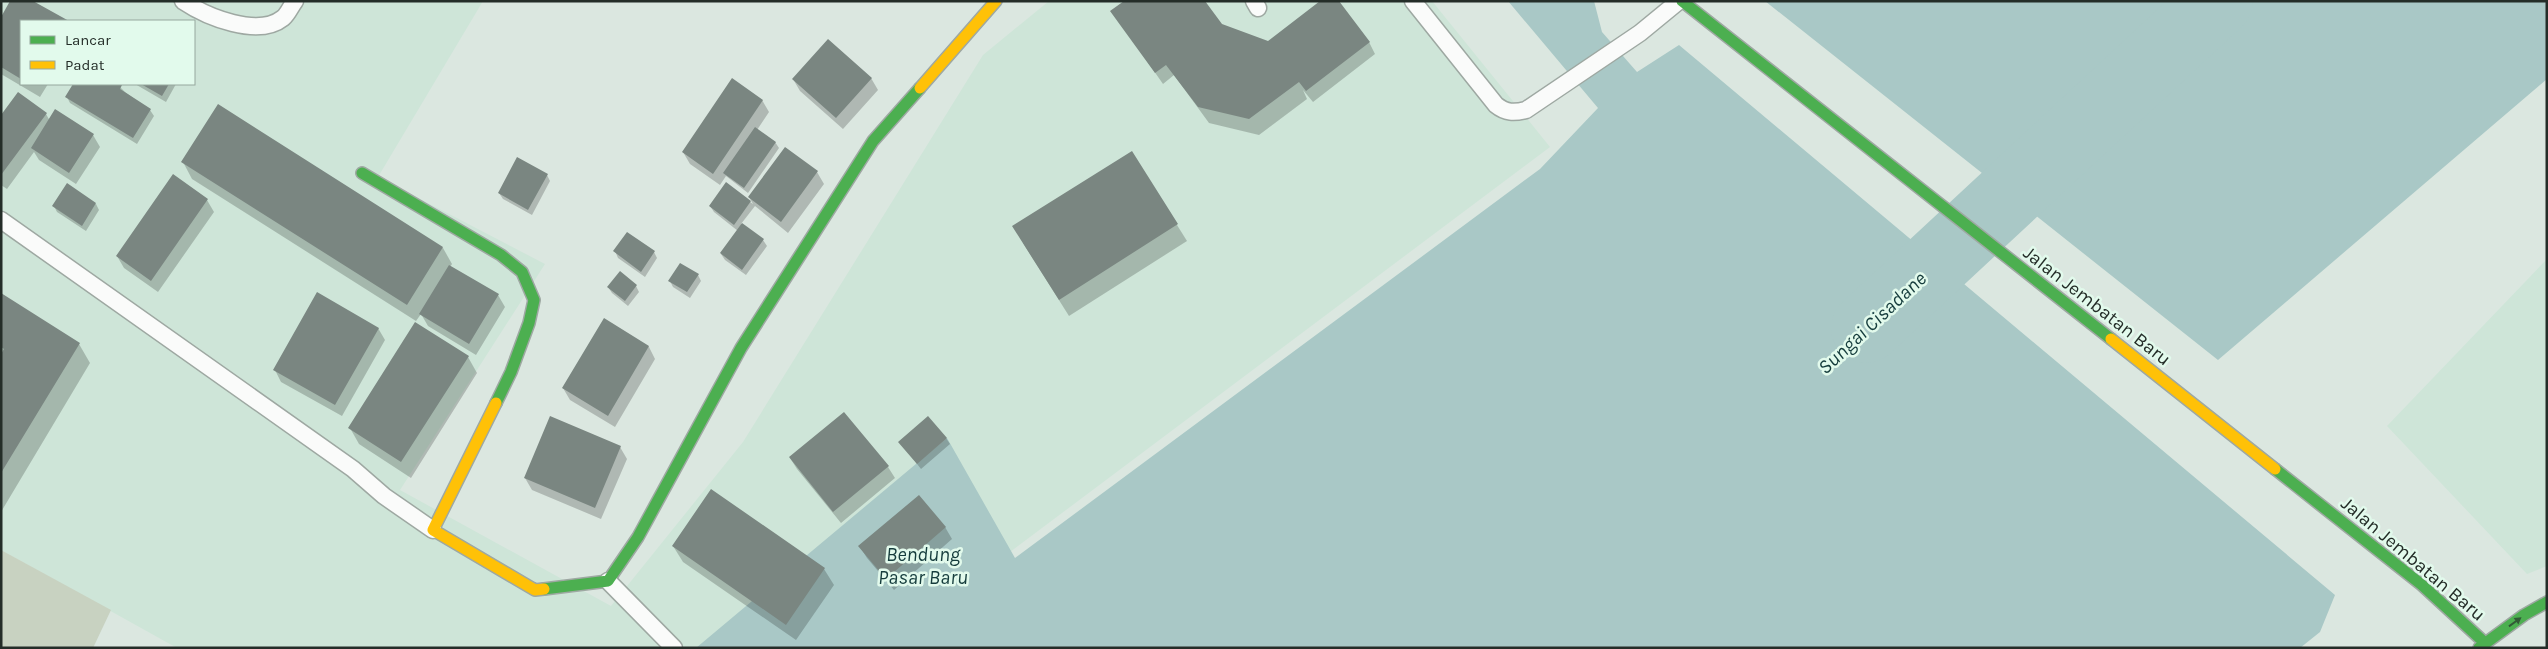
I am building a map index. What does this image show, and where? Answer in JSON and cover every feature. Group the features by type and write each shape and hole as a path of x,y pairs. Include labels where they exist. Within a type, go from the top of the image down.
{"street":[{"path":"362,173 501,255 522,272 534,300 529,323 511,372 433,530 535,590 608,580 638,537 741,348 873,141 996,1"},
{"name":"Jalan Jembatan Baru","path":"1681,1 2422,585 2482,645"},
{"path":"2482,645 2547,602"}],"lane":[{"path":"183,1 203,14 256,28 283,18 295,1"},
{"path":"1414,1 1496,105 1504,112 1526,110 1640,33 1681,1"},
{"path":"1,220 345,464 433,530"},
{"path":"608,580 674,648"}],"shaded area":[{"path":"1,1 483,1 378,177 545,264 400,490 611,606 743,442 983,55 1049,1 1432,1 1550,147 962,588 912,648 177,648 1,550"},
{"path":"2547,259 2547,566 2527,574 2387,426"},
{"path":"1,550 111,610 93,648 1,648"}],"water":[{"name":"Bendung Pasar Baru","path":"1508,1 1594,1 1602,32 1637,72 1679,45 2335,595 2320,632 2300,648 696,648 947,438 1015,558 1540,169 1598,108"},
{"path":"1765,1 2547,1 2547,79 2218,360"}],"building":[{"path":"10,1 33,1 67,20 20,20 20,78 1,67 1,17"},
{"path":"1124,1 1205,1 1222,24 1268,41 1320,1 1339,1 1370,42 1306,91 1299,82 1249,119 1198,107 1166,65 1155,73 1110,11"},
{"path":"828,39 872,78 836,118 792,79"},
{"path":"732,78 763,100 713,174 682,152"},
{"path":"72,85 122,85 120,89 151,109 133,138 65,97"},
{"path":"143,85 168,85 162,96"},
{"path":"18,92 47,113 1,175 1,115"},
{"path":"218,104 443,247 407,305 181,162"},
{"path":"55,109 94,134 69,173 31,148"},
{"path":"755,127 776,142 744,188 723,173"},
{"path":"785,147 818,171 781,222 748,197"},
{"path":"1132,151 1178,224 1059,300 1012,226"},
{"path":"517,157 548,174 528,210 498,193"},
{"path":"173,174 208,199 151,281 116,256"},
{"path":"726,182 751,201 734,225 709,206"},
{"path":"67,183 96,203 82,226 52,206"},
{"path":"742,223 764,239 742,270 720,253"},
{"path":"627,232 655,251 641,272 613,251"},
{"path":"680,263 699,274 687,292 668,281"},
{"path":"449,265 499,294 469,344 419,314"},
{"path":"620,271 637,285 625,301 607,287"},
{"path":"317,292 379,328 335,405 273,370"},
{"path":"1,293 80,343 1,473 1,354 4,349 1,347"},
{"path":"604,318 649,346 608,416 562,388"},
{"path":"415,322 469,356 401,462 348,428"},
{"path":"844,412 889,466 833,512 789,457"},
{"path":"550,416 621,446 595,508 524,478"},
{"path":"928,416 947,438 917,464 898,442"},
{"path":"711,489 825,568 786,625 672,546"},
{"path":"919,495 946,527 886,579 858,546"}],"waterway":[{"name":"Sungai Cisadane","path":"1866,328 2218,1"}],"traffic: fast":[{"path":"1682,1 2111,339"},
{"path":"544,589 608,581 638,537 741,348 873,141 920,88"},
{"path":"362,173 501,255 522,272 534,300 529,323 511,372 496,403"},
{"path":"2275,469 2422,585 2485,643"},
{"path":"2479,648 2524,615 2547,602"}],"traffic: slow":[{"path":"920,88 996,1"},
{"path":"2111,339 2275,469"},
{"path":"496,403 433,530 535,590 544,589"}]}
